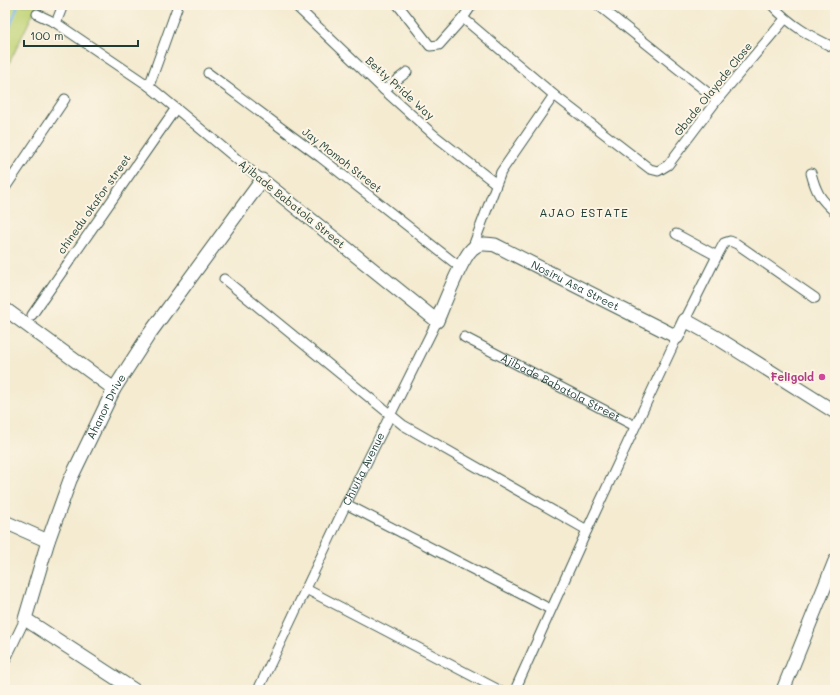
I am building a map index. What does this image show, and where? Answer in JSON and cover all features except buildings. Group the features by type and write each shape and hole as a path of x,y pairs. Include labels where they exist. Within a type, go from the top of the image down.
{"street":[{"path":"56,23 63,5"},
{"path":"149,86 178,5"},
{"name":"Betty Pride Way","path":"295,5 384,90 434,135 496,183"},
{"path":"398,5 430,46 439,45 463,18 472,5"},
{"path":"598,5 717,100"},
{"path":"772,5 785,19 816,39 835,48"},
{"name":"Ajibade Babatola Street","path":"37,14 56,23 149,86 262,180 437,321"},
{"path":"463,18 554,95 513,152 496,183 472,249"},
{"name":"Gbade Olayode Close","path":"554,95 650,169 658,171 663,169 675,157 717,100 785,19"},
{"path":"384,90 407,72"},
{"name":"Jay Momoh Street","path":"208,73 320,157 461,268"},
{"path":"5,188 65,99"},
{"name":"chinedu okafor street","path":"32,315 176,108"},
{"path":"811,173 817,193 822,201 835,212"},
{"name":"Ahanor Drive","path":"5,661 25,619 48,541 70,480 114,389 150,333 262,180"},
{"path":"676,234 717,256"},
{"path":"515,690 550,609 635,426 685,320 724,243 730,241 737,244 815,298"},
{"name":"Nosiru Asa Street","path":"472,249 482,243 495,245 678,337"},
{"name":"Chivita Avenue","path":"258,690 346,504 391,416 461,268 472,249"},
{"path":"224,279 391,416 420,436 587,530"},
{"path":"5,309 114,389"},
{"path":"685,320 720,339 835,412"},
{"name":"Ajibade Babatola Street","path":"464,337 635,426"},
{"path":"346,504 550,609"},
{"path":"5,522 48,541"},
{"path":"783,690 835,561"},
{"path":"306,589 499,690"},
{"path":"25,619 134,690"}],"green space":[{"path":"7,5 37,5 5,72 5,9"}],"waterway":[{"path":"5,40 18,5"}],"place":[{"name":"Feligold","path":"822,377"}],"district":[{"name":"AJAO ESTATE","path":"584,213"}]}
